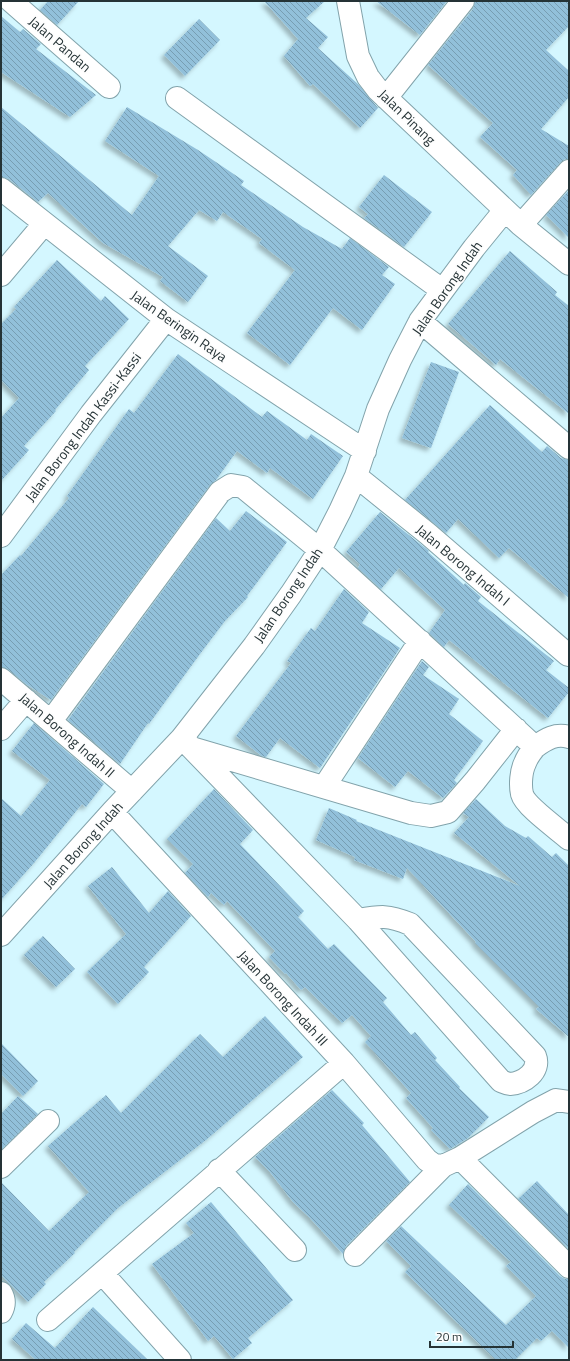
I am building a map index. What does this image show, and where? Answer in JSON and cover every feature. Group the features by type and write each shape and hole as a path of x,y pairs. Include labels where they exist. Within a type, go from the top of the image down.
{"street":[{"name":"Jalan Pandan","path":"11,1 109,87"},
{"name":"Jalan Pinang","path":"348,1 358,56 368,77 386,98 521,225 569,264"},
{"path":"386,98 463,1"},
{"path":"177,98 442,290"},
{"path":"521,225 569,171"},
{"name":"Jalan Beringin Raya","path":"1,189 166,319 365,451"},
{"name":"Jalan Borong Indah","path":"1,935 132,791 188,743 320,550 356,476 378,409 400,360 420,321 442,290 505,210"},
{"path":"1,275 44,224"},
{"name":"Jalan Borong Indah Kassi-Kassi","path":"1,536 91,414 166,319"},
{"path":"420,321 569,448"},
{"name":"Jalan Borong Indah I","path":"356,476 428,534 568,655"},
{"path":"51,722 220,492 231,485 243,487 320,550 535,747"},
{"path":"324,787 420,641"},
{"name":"Jalan Borong Indah II","path":"1,679 132,791"},
{"path":"1,729 26,700"},
{"path":"188,743 324,787 411,813 431,816 448,812 475,781 516,729"},
{"path":"569,736 561,734 546,739 535,747 524,764 522,776 522,794 526,801 569,839"},
{"path":"188,743 358,920 501,1081 509,1084 518,1082 529,1076 535,1070 537,1062 535,1056 410,924 392,917 376,916 358,920"},
{"name":"Jalan Borong Indah III","path":"112,812 344,1063 427,1160 434,1165 451,1162 569,1267"},
{"path":"48,1320 344,1063"},
{"path":"355,1255 451,1162 533,1112 556,1100 569,1102"},
{"path":"1,1167 48,1121"},
{"path":"220,1170 295,1250"},
{"path":"102,1272 180,1360"},
{"path":"1,1293 5,1299 4,1307 1,1312"}],"building":[{"path":"48,1 79,1 57,25 40,10"},
{"path":"264,1 325,1 306,18 328,37 318,48 359,85 378,108 360,128 313,84 310,86 284,56 298,39"},
{"path":"376,1 447,1 420,35"},
{"path":"475,1 569,1 569,26 546,50 569,71 569,97 541,129 569,146 569,159 565,159 560,163 531,195 513,175 517,170 480,137 493,123 428,65 473,9"},
{"path":"1,16 20,32 23,29 41,44 36,49 96,95 70,117 1,72"},
{"path":"199,19 220,40 185,76 164,55"},
{"path":"1,107 132,215 159,176 105,141 127,107 198,150 244,181 241,185 303,227 342,249 350,238 389,267 382,275 395,284 362,330 333,308 290,365 247,333 295,270 259,243 262,239 223,212 217,221 199,210 168,246 208,276 188,302 160,281 163,277 103,243 48,193 38,202 9,179 1,177"},
{"path":"384,175 432,212 404,247 364,218 368,214 359,207"},
{"path":"569,190 569,238 546,215"},
{"path":"510,251 557,292 555,295 569,306 569,414 500,359 496,365 448,324"},
{"path":"57,260 101,301 105,296 129,319 85,366 89,370 55,410 56,411 24,446 29,450 1,481 1,418 19,398 1,380 1,324 16,309 14,307"},
{"path":"178,354 262,417 267,411 307,440 311,434 343,456 313,499 270,468 267,473 237,451 216,480 210,485 51,700 26,684 9,670 1,667 1,575 20,555 21,556 69,498 67,496 129,409 134,413"},
{"path":"431,362 459,372 431,448 402,438"},
{"path":"490,405 542,452 547,446 561,458 569,460 569,598 509,548 499,558 458,519 446,533 405,500"},
{"path":"246,511 287,542 247,596 248,597 225,621 149,724 148,723 120,764 68,720 216,518 230,531"},
{"path":"380,512 429,551 428,552 464,585 465,583 481,597 478,601 554,661 546,670 569,688 569,692 548,718 449,640 444,647 429,633 445,610 399,568 381,589 358,568 360,564 346,552"},
{"path":"344,589 369,612 362,623 400,648 320,768 280,738 266,757 262,756 236,736 291,663 287,661 311,628 315,631"},
{"path":"422,661 429,667 423,675 459,699 449,714 483,741 454,780 457,783 443,798 408,771 395,787 358,758"},
{"path":"34,723 104,784 86,807 82,804 34,863 1,900 1,798 21,816 50,780 12,751"},
{"path":"214,789 253,830 240,844 304,911 298,917 328,949 334,944 387,998 383,1002 411,1035 415,1032 437,1058 435,1060 460,1087 459,1088 489,1117 468,1138 450,1149 431,1130 433,1128 406,1098 411,1093 365,1042 371,1036 352,1015 342,1023 305,987 301,990 269,957 275,951 227,901 224,905 211,893 208,897 185,873 193,864 167,839"},
{"path":"476,799 505,826 526,838 528,836 552,857 556,853 569,866 569,1037 536,1009 539,1007 475,943 476,942 407,868 403,879 354,860 355,857 316,840 329,808 357,820 356,821 520,886 454,833 469,817 463,813"},
{"path":"112,867 149,913 168,891 191,916 144,967 149,972 118,1004 87,972 126,934 88,886"},
{"path":"43,936 75,969 56,987 24,955"},
{"path":"265,1016 303,1057 206,1140 118,1208 74,1252 75,1253 44,1282 46,1284 28,1302 1,1275 1,1182 49,1231 89,1192 48,1146 106,1095 121,1113 200,1034 223,1057"},
{"path":"1,1043 38,1081 23,1096 1,1074"},
{"path":"332,1090 364,1123 362,1125 410,1182 346,1246 343,1254 293,1202 270,1172 255,1157"},
{"path":"18,1096 38,1114 1,1150 1,1114"},
{"path":"537,1181 569,1215 569,1249 518,1199"},
{"path":"468,1184 560,1276 565,1279 569,1279 569,1348 552,1331 541,1341 537,1338 515,1360 496,1360 405,1272 411,1266 386,1241 401,1226 506,1325 536,1296 506,1266 511,1262 449,1205"},
{"path":"211,1202 293,1300 248,1338 252,1343 233,1359 214,1336 208,1341 152,1264 194,1233 186,1223"},
{"path":"93,1307 148,1360 36,1360 12,1339 26,1323 55,1348"}]}
